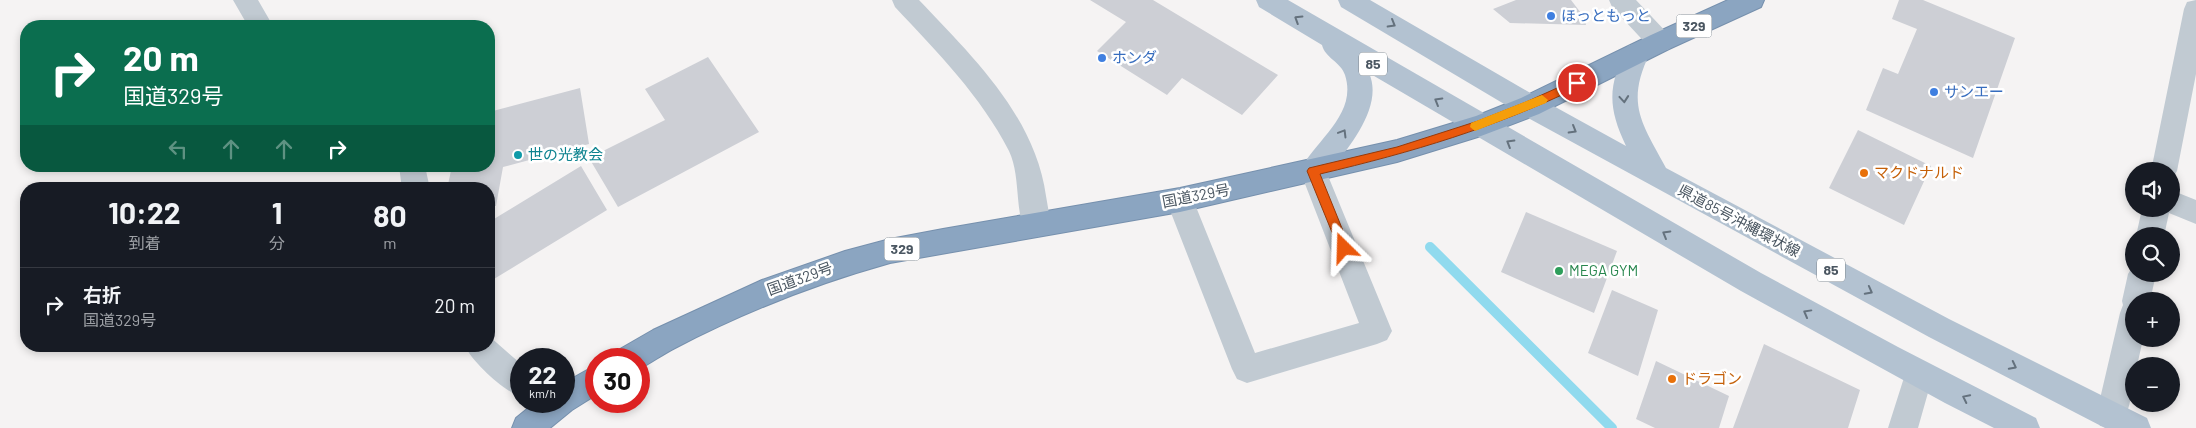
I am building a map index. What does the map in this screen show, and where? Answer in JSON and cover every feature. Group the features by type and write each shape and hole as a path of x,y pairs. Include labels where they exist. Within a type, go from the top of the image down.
{"highway":[{"name":"国道329号","path":"648,348 663,339 772,289 845,263 899,250 1180,200 1397,152 1480,125 1530,106 1660,42 1752,0"},
{"path":"526,428 542,413"}],"main road":[{"name":"85","path":"1268,0 1321,33 1628,212 1918,375 2025,428"},
{"name":"県道85号沖縄環状線","path":"1350,0 1530,106 1657,176 1922,319 2124,422"},
{"path":"1313,171 1335,147 1355,114 1359,102 1358,81 1352,63 1321,33"},
{"path":"1637,53 1628,68 1623,92 1627,123 1635,141 1657,176"}],"street":[{"path":"245,0 257,20"},
{"path":"904,0 978,80 1022,150 1032,186 1036,225"},
{"path":"1620,0 1660,42"},
{"path":"2166,162 2193,46 2196,9"},
{"path":"1180,200 1247,369 1377,331 1313,171"},
{"path":"2180,206 2196,212"},
{"path":"2124,422 2131,347"},
{"path":"487,352 510,373"},
{"path":"1903,428 1918,375"}],"building":[{"path":"1090,0 1153,0 1278,75 1242,115 1182,78 1167,95 1097,51 1126,22"},
{"path":"1516,0 1571,0 1584,17 1586,25 1510,23 1493,9"},
{"name":"サンエー","path":"1899,0 1923,0 2015,38 1973,158 1866,110 1883,68 1898,74 1917,29 1892,19"},
{"path":"708,57 759,132 618,207 589,158 665,120 645,89"},
{"name":"世の光教会","path":"580,88 589,144 503,167 495,206 495,182 449,182 451,172 495,172 495,110"},
{"path":"1858,130 1931,166 1904,225 1829,188"},
{"path":"581,166 607,210 495,278 495,218"},
{"path":"1526,212 1617,251 1594,313 1501,272"},
{"path":"1612,290 1658,310 1638,376 1588,353"},
{"path":"1764,344 1860,390 1848,428 1733,428"},
{"name":"ドラゴン","path":"1656,361 1729,396 1719,428 1655,428 1636,419"}],"waterway":[{"path":"1430,247 1612,428"}],"slow traffic":[{"path":"1475,127 1542,100"}],"place":[{"name":"ほっともっと","path":"1551,16"},
{"name":"ホンダ","path":"1102,58"},
{"name":"サンエー","path":"1934,92"},
{"name":"世の光教会","path":"518,155"},
{"name":"マクドナルド","path":"1864,173"},
{"name":"MEGA GYM","path":"1559,271"},
{"name":"ドラゴン","path":"1672,379"}],"route":[{"path":"1344,248 1313,171 1397,152 1480,125 1530,106 1577,83"}]}
